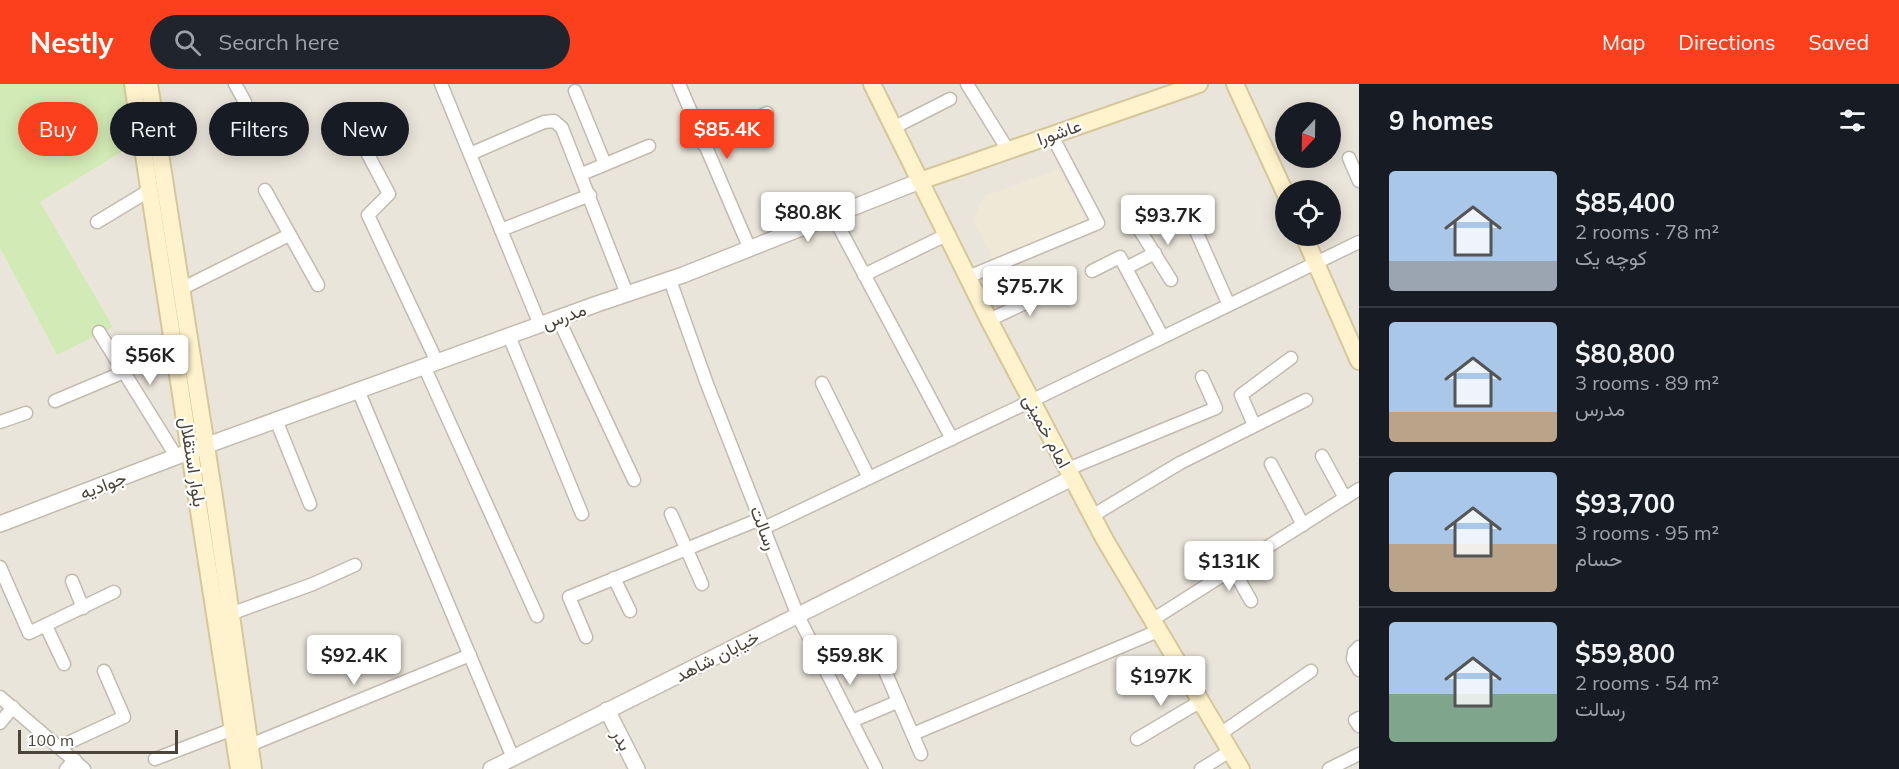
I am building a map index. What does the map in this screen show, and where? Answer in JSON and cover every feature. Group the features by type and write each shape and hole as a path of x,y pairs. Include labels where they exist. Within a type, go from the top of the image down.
{"main road":[{"name":"بلوار استقلال","path":"133,84 239,769"},
{"name":"بلوار استقلال","path":"148,84 188,338 191,451 230,615 253,769"},
{"name":"امام خمینی","path":"872,84 989,320 1092,516 1241,769"},
{"name":"عاشورا","path":"920,181 1181,87 1199,84"},
{"path":"1235,84 1279,180"},
{"path":"1308,246 1359,361"}],"street":[{"path":"144,84 188,338"},
{"path":"235,84 245,102"},
{"path":"441,84 540,325"},
{"path":"679,84 749,248"},
{"path":"967,84 1008,150"},
{"path":"575,91 604,164"},
{"path":"893,128 950,99"},
{"path":"703,144 767,113"},
{"path":"470,154 544,122 554,122 562,128 582,174 627,294"},
{"path":"968,277 1098,223 1051,134"},
{"path":"582,174 648,146"},
{"path":"369,156 389,194 368,215 537,616"},
{"path":"1349,158 1359,181"},
{"name":"مدرس","path":"191,451 558,318 670,280 920,181"},
{"path":"97,222 150,190"},
{"path":"265,190 318,285"},
{"path":"501,230 590,195"},
{"path":"1185,206 1228,303"},
{"path":"832,216 952,439"},
{"path":"1139,229 1171,280"},
{"path":"181,289 289,235"},
{"path":"864,274 946,235"},
{"path":"586,637 569,597 687,549 762,523 869,478 1315,261 1359,242"},
{"path":"1126,268 1155,253"},
{"path":"1092,271 1120,257 1162,336"},
{"name":"رسالت","path":"670,280 707,384 798,616 876,769"},
{"path":"989,320 1057,288"},
{"path":"558,318 634,480"},
{"path":"99,332 124,372 191,451"},
{"path":"509,336 582,514"},
{"path":"1254,425 1241,395 1291,358"},
{"path":"55,401 124,372"},
{"path":"1070,474 1216,408 1202,377"},
{"path":"822,383 869,478"},
{"path":"358,390 513,758"},
{"path":"1092,516 1180,463 1306,400"},
{"path":"0,422 26,413"},
{"path":"276,420 310,504"},
{"name":"جوادیه","path":"0,524 191,451"},
{"path":"1322,456 1345,498"},
{"path":"1271,464 1303,525"},
{"name":"خیابان شاهد","path":"491,769 798,616 1070,474"},
{"path":"913,734 1155,626 1233,569 1359,489"},
{"path":"671,514 702,584"},
{"path":"230,615 313,584 355,565"},
{"path":"0,567 29,633 114,592"},
{"path":"1233,569 1251,601"},
{"path":"614,579 630,611"},
{"path":"72,580 83,608"},
{"path":"46,626 64,664"},
{"path":"1359,647 1354,652 1353,658 1359,670"},
{"path":"250,745 470,655"},
{"path":"882,664 921,754"},
{"path":"59,747 124,717 104,671"},
{"path":"1220,734 1311,671"},
{"path":"0,697 59,747 75,766"},
{"path":"1137,739 1201,701"},
{"path":"852,721 897,702"},
{"path":"0,723 13,707"},
{"name":"بدر","path":"607,710 637,769"},
{"path":"1359,718 1355,720 1359,726"},
{"path":"155,759 233,729"},
{"path":"1201,769 1230,751"},
{"path":"1329,769 1359,754"}],"shaded area":[{"path":"127,84 1359,84 1359,769 0,769 0,248 57,355 40,202 115,156 197,156 197,102 130,102"},
{"path":"1060,169 1085,220 995,264 973,220 984,196"}],"green space":[{"path":"0,84 127,84 130,102 110,102 110,156 115,156 40,202 113,327 57,355 0,248"}]}
